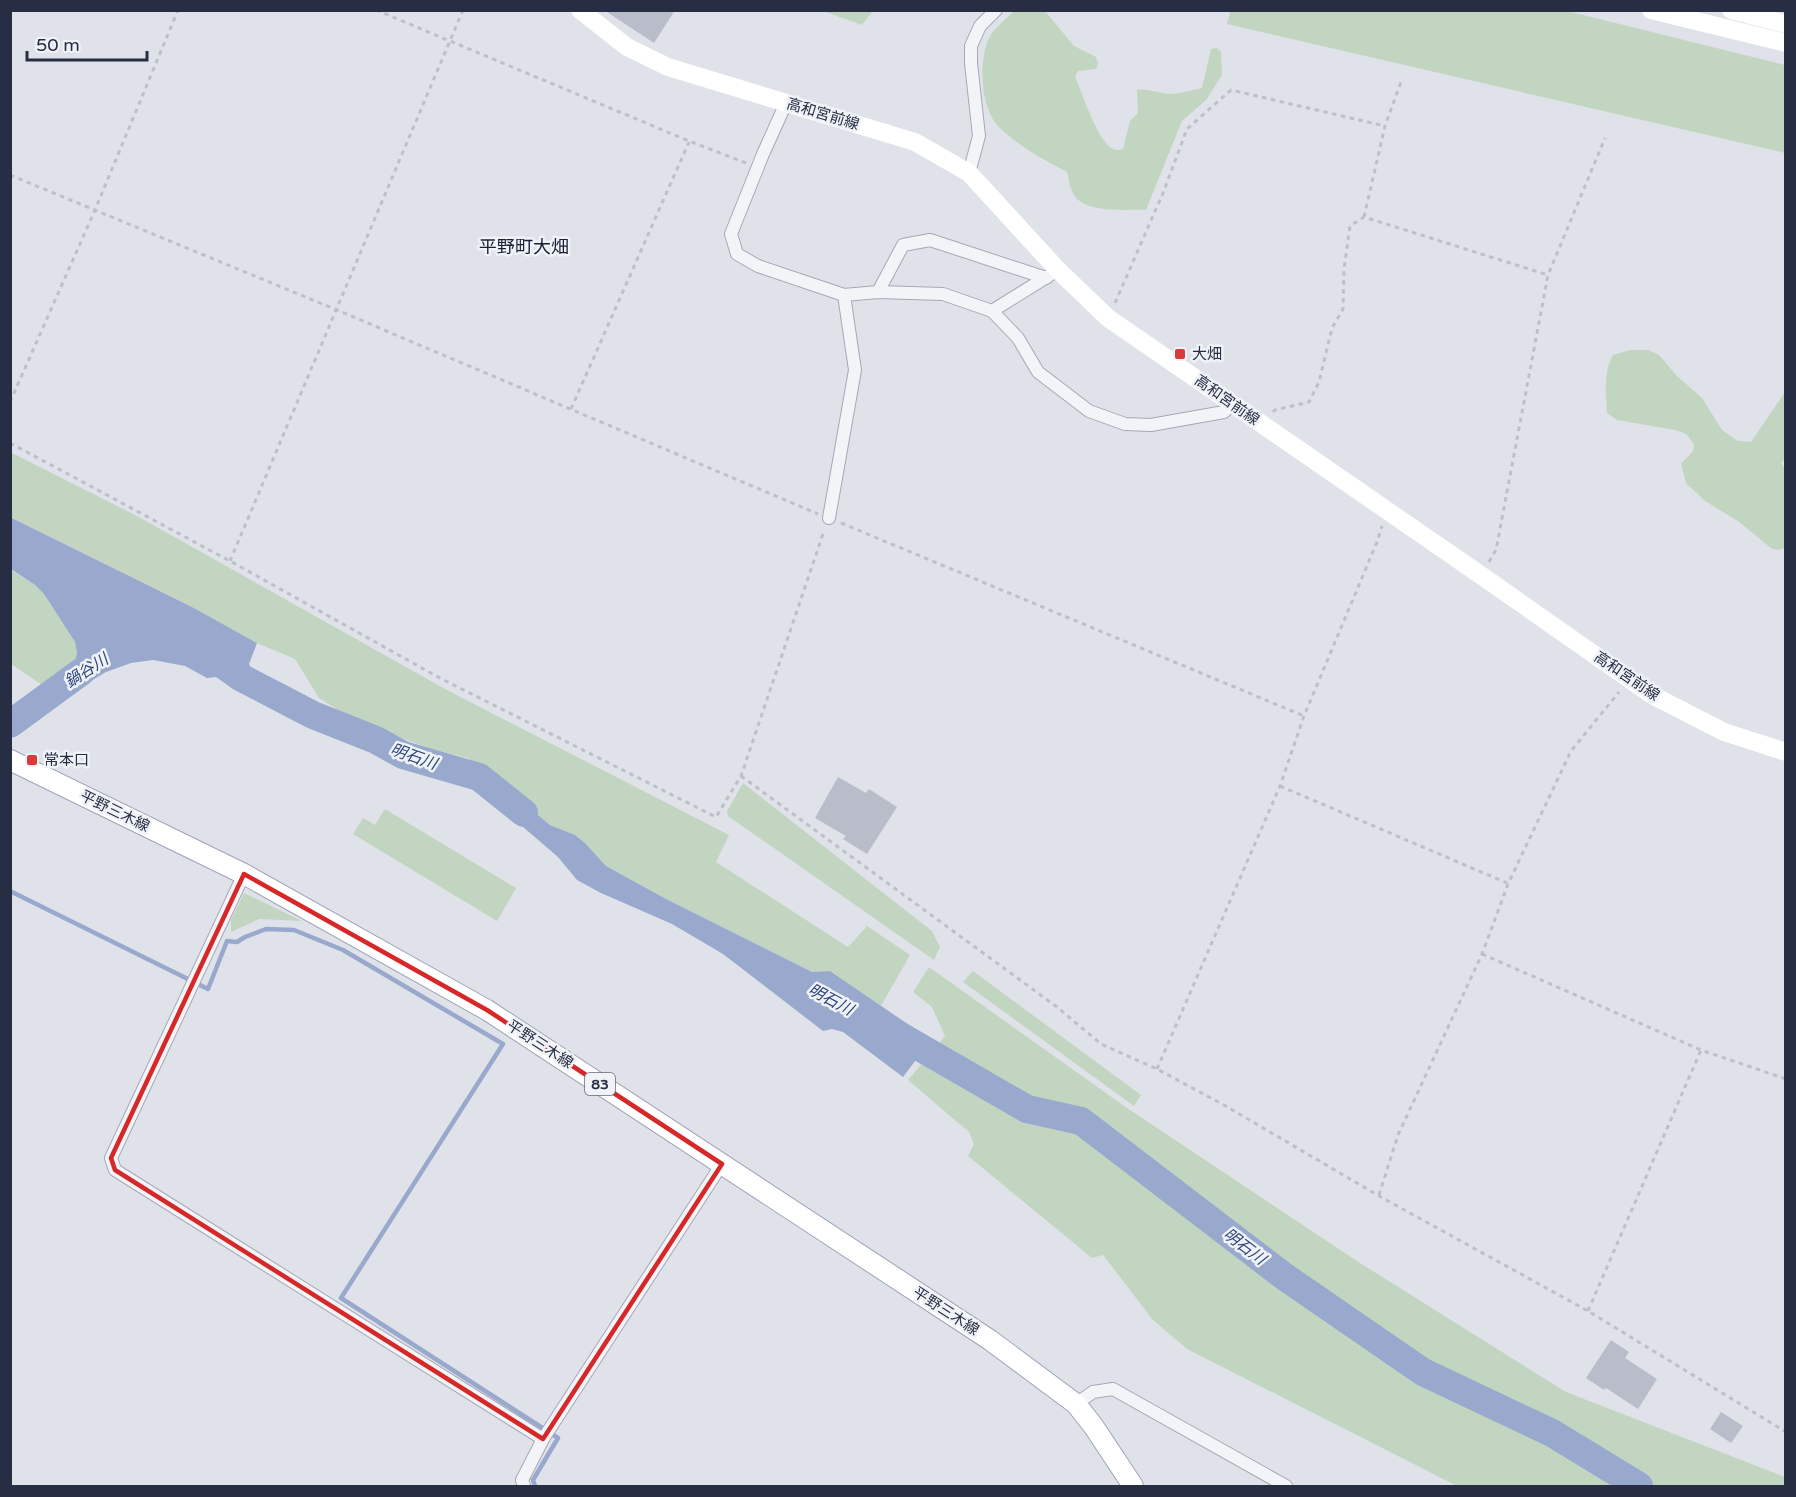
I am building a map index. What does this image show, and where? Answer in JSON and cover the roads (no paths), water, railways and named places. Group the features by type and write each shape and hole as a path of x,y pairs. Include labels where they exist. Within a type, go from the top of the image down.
{"main road":[{"name":"平野三木線","path":"10,760 244,874 487,1010 990,1340 1076,1404 1133,1486"}],"street":[{"name":"高和宮前線","path":"580,10 627,46 668,67 915,142 969,173 1052,274 1108,318 1652,695 1724,732 1785,752"},
{"path":"969,173 979,136 971,46 980,26 996,10"},
{"path":"1651,10 1785,43"},
{"path":"1731,10 1785,24"},
{"path":"786,103 730,234 737,254 758,266 844,295 878,292 943,294 992,311 1018,338 1038,372 1089,411 1125,424 1151,425 1224,412 1232,404"},
{"path":"878,292 903,245 930,240 1052,274"},
{"path":"992,311 1052,274"},
{"path":"829,518 855,370 844,295"},
{"path":"244,874 111,1158 114,1170 543,1439"},
{"path":"524,1486 522,1480 543,1439 722,1164"},
{"path":"1076,1404 1093,1392 1113,1389 1286,1486"}],"water":[{"path":"10,517 194,608 257,643 249,664 255,679 253,690 248,692 216,677 207,678 185,666 153,660 131,663 106,672 54,703 45,687 74,665 77,653 75,642 44,594 11,569"},
{"path":"495,785 520,800 550,825 575,835 606,866 666,899 812,972 830,971 931,1040 903,1077 843,1032 832,1029 823,1031 723,954 672,924 577,880 558,857 487,796"}],"waterway":[{"name":"明石川","path":"221,663 240,677 313,715 376,740 403,755 479,777 524,813"},
{"name":"鍋谷川","path":"10,724 81,672"},
{"path":"10,891 208,989 227,941 237,942 266,929 294,930 343,950 503,1044 341,1298 558,1438 533,1480 535,1486"},
{"name":"明石川","path":"890,1030 1027,1109 1081,1121 1285,1277 1423,1372 1552,1433 1639,1486"}],"place":[{"name":"大畑","path":"1180,354"},
{"name":"常本口","path":"32,760"}],"district":[{"name":"平野町大畑","path":"524,247"}]}
